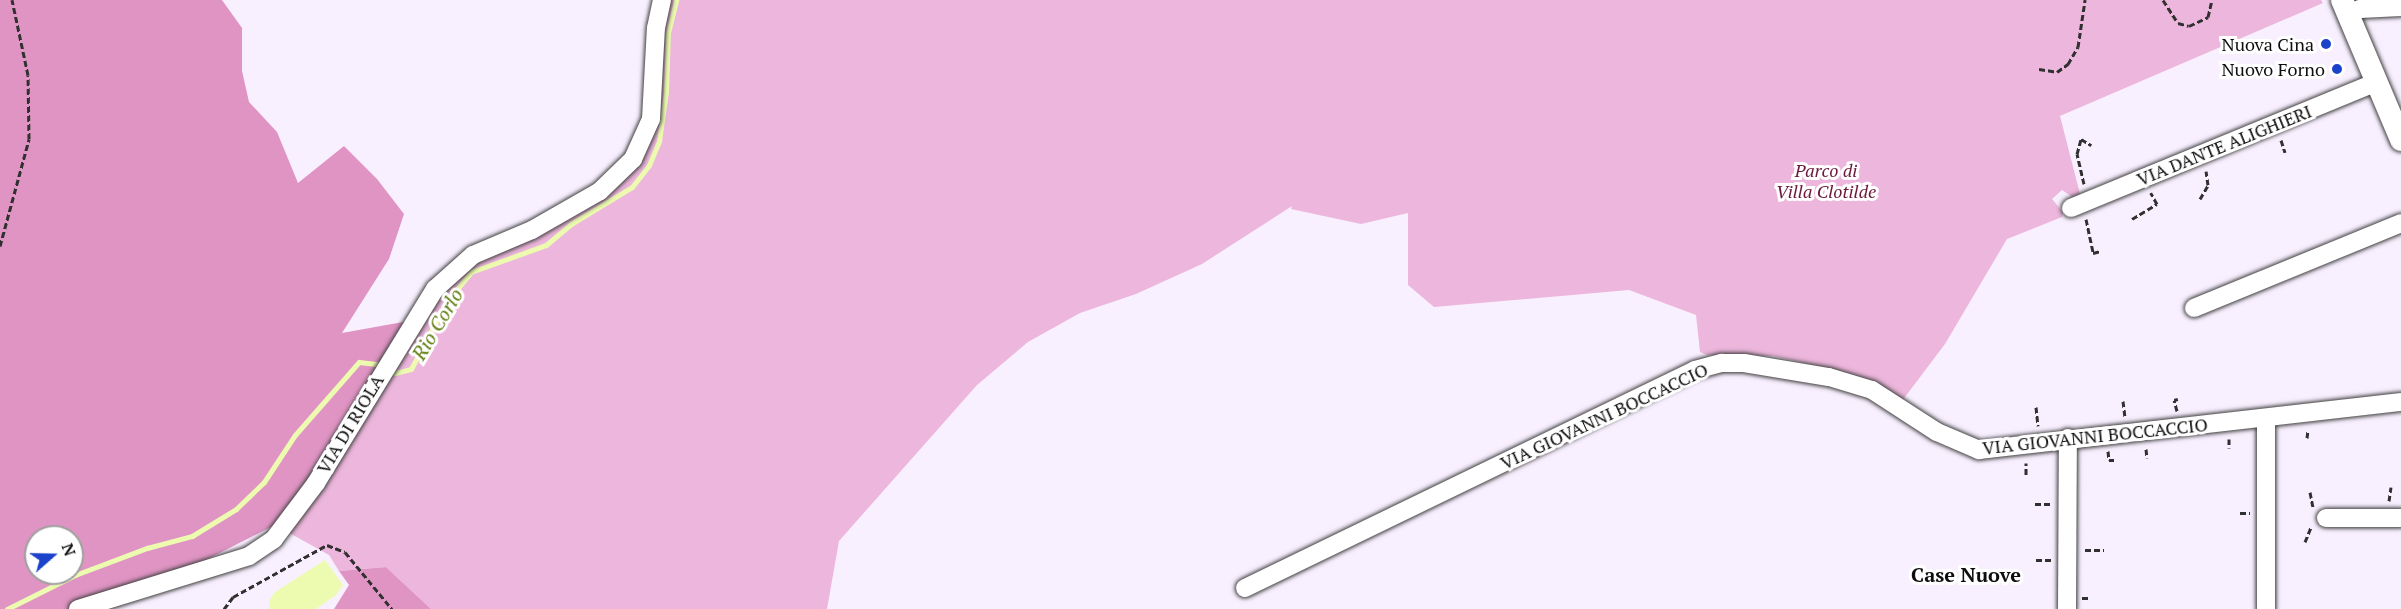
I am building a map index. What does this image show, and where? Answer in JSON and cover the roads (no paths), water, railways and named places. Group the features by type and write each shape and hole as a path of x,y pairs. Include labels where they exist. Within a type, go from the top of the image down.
{"street":[{"name":"VIA DI RIOLA","path":"78,609 249,556 274,539 316,483 389,359 435,289 473,255 532,230 600,191 633,159 651,119 656,28 662,0"},
{"path":"2345,7 2360,9 2401,7"},
{"path":"2345,7 2401,140"},
{"name":"VIA DANTE ALIGHIERI","path":"2078,211 2376,82"},
{"path":"2194,308 2401,223"},
{"name":"VIA GIOVANNI BOCCACCIO","path":"1245,588 1695,370 1722,363 1829,377 1872,390 1937,432 1979,450 2068,438 2401,402"},
{"path":"2266,418 2266,609"},
{"path":"2067,609 2068,438"},
{"path":"2320,520 2401,518"}],"waterway":[{"name":"Rio Corlo","path":"7,609 75,575 147,548 192,536 236,509 264,482 295,435 359,362 376,364 395,373 411,369 447,301 471,272 546,245 571,224 632,187 649,165 659,141 666,92 668,33 676,0"}],"place":[{"name":"Nuova Cina","path":"2326,44"},
{"name":"Nuovo Forno","path":"2337,69"}],"district":[{"name":"Case Nuove","path":"1966,574"}],"park label":[{"name":"Parco di Villa Clotilde","path":"1826,181"}]}
